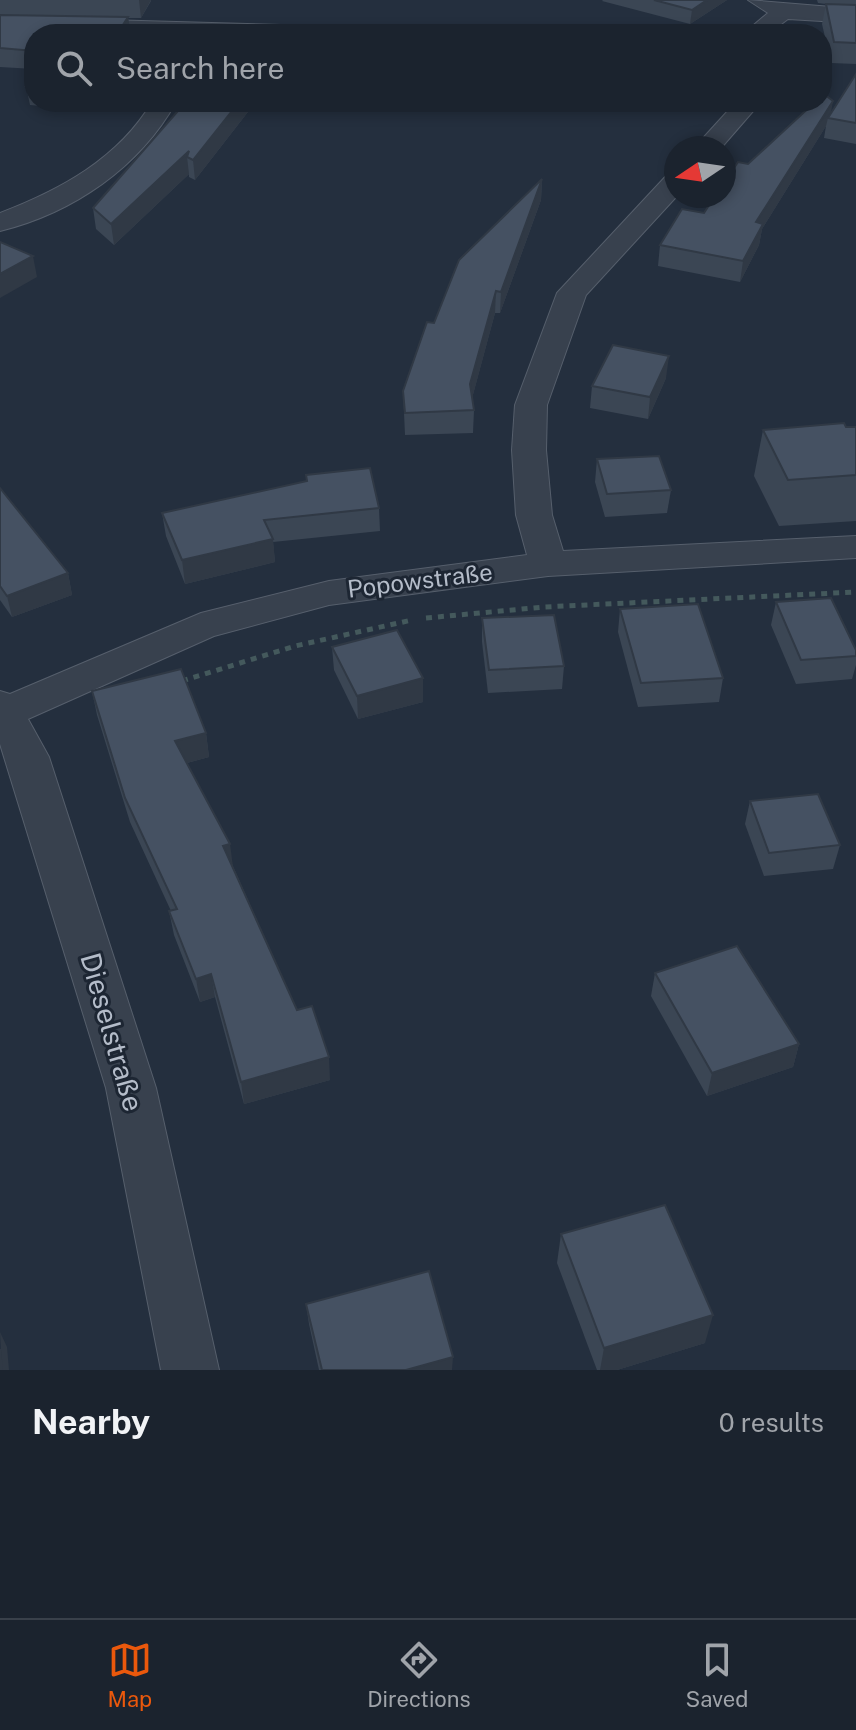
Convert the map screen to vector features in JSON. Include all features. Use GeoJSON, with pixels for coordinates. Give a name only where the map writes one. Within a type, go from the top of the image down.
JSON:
{"type":"FeatureCollection","features":[{"type":"Feature","properties":{"kind":"street"},"geometry":{"type":"LineString","coordinates":[[759,0],[783,12],[856,16]]}},
{"type":"Feature","properties":{"kind":"street"},"geometry":{"type":"LineString","coordinates":[[767,24],[783,12]]}},
{"type":"Feature","properties":{"kind":"street"},"geometry":{"type":"LineString","coordinates":[[0,24],[24,24]]}},
{"type":"Feature","properties":{"kind":"street"},"geometry":{"type":"LineString","coordinates":[[0,223],[86,183],[132,147],[157,112]]}},
{"type":"Feature","properties":{"kind":"street"},"geometry":{"type":"LineString","coordinates":[[718,136],[740,112]]}},
{"type":"Feature","properties":{"kind":"street"},"geometry":{"type":"LineString","coordinates":[[548,564],[534,515],[529,450],[531,405],[549,364],[572,293],[664,194]]}},
{"type":"Feature","properties":{"kind":"street","name":"Popowstraße"},"geometry":{"type":"LineString","coordinates":[[3,708],[201,626],[329,593],[548,564],[856,547]]}},
{"type":"Feature","properties":{"kind":"street","name":"Dieselstraße"},"geometry":{"type":"LineString","coordinates":[[3,708],[28,757],[131,1088],[190,1370]]}},
{"type":"Feature","properties":{"kind":"path"},"geometry":{"type":"LineString","coordinates":[[178,683],[295,646],[416,619],[544,607],[856,592]]}},
{"type":"Feature","properties":{"kind":"building"},"geometry":{"type":"Polygon","coordinates":[[[654,0],[707,0],[692,10],[654,0]]]}},
{"type":"Feature","properties":{"kind":"building"},"geometry":{"type":"Polygon","coordinates":[[[826,4],[856,5],[856,43],[834,42],[826,4]]]}},
{"type":"Feature","properties":{"kind":"building"},"geometry":{"type":"Polygon","coordinates":[[[0,15],[128,17],[123,24],[24,24],[24,50],[0,48],[0,15]]]}},
{"type":"Feature","properties":{"kind":"building"},"geometry":{"type":"Polygon","coordinates":[[[856,74],[856,123],[828,118],[856,74]]]}},
{"type":"Feature","properties":{"kind":"building"},"geometry":{"type":"Polygon","coordinates":[[[177,112],[231,112],[193,160],[187,157],[189,151],[111,224],[93,208],[177,112]]]}},
{"type":"Feature","properties":{"kind":"building"},"geometry":{"type":"Polygon","coordinates":[[[804,112],[826,112],[756,222],[763,224],[743,261],[660,245],[682,209],[704,213],[707,208],[736,208],[738,162],[748,164],[804,112]]]}},
{"type":"Feature","properties":{"kind":"building"},"geometry":{"type":"Polygon","coordinates":[[[542,179],[501,292],[496,291],[470,384],[474,410],[405,413],[403,391],[427,322],[434,323],[459,260],[542,179]]]}},
{"type":"Feature","properties":{"kind":"building"},"geometry":{"type":"Polygon","coordinates":[[[0,242],[33,256],[0,274],[0,242]]]}},
{"type":"Feature","properties":{"kind":"building"},"geometry":{"type":"Polygon","coordinates":[[[613,345],[669,356],[650,397],[592,386],[613,345]]]}},
{"type":"Feature","properties":{"kind":"building"},"geometry":{"type":"Polygon","coordinates":[[[844,423],[846,427],[856,427],[856,475],[788,480],[763,430],[844,423]]]}},
{"type":"Feature","properties":{"kind":"building"},"geometry":{"type":"Polygon","coordinates":[[[659,456],[671,490],[607,494],[597,459],[659,456]]]}},
{"type":"Feature","properties":{"kind":"building"},"geometry":{"type":"Polygon","coordinates":[[[370,468],[379,508],[264,520],[273,539],[182,560],[162,513],[307,481],[306,475],[370,468]]]}},
{"type":"Feature","properties":{"kind":"building"},"geometry":{"type":"Polygon","coordinates":[[[0,488],[68,573],[7,596],[0,586],[0,488]]]}},
{"type":"Feature","properties":{"kind":"building"},"geometry":{"type":"Polygon","coordinates":[[[831,598],[856,656],[801,660],[776,602],[831,598]]]}},
{"type":"Feature","properties":{"kind":"building"},"geometry":{"type":"Polygon","coordinates":[[[698,604],[723,678],[641,683],[620,609],[698,604]]]}},
{"type":"Feature","properties":{"kind":"building"},"geometry":{"type":"Polygon","coordinates":[[[554,615],[564,666],[489,670],[482,618],[554,615]]]}},
{"type":"Feature","properties":{"kind":"building"},"geometry":{"type":"Polygon","coordinates":[[[397,630],[423,678],[357,696],[332,647],[397,630]]]}},
{"type":"Feature","properties":{"kind":"building"},"geometry":{"type":"Polygon","coordinates":[[[181,669],[206,733],[175,741],[230,844],[223,846],[297,1010],[312,1006],[329,1057],[241,1082],[211,974],[196,979],[169,911],[177,909],[125,798],[92,691],[181,669]]]}},
{"type":"Feature","properties":{"kind":"building"},"geometry":{"type":"Polygon","coordinates":[[[818,794],[840,845],[769,853],[750,801],[818,794]]]}},
{"type":"Feature","properties":{"kind":"building"},"geometry":{"type":"Polygon","coordinates":[[[737,946],[799,1044],[712,1073],[655,973],[737,946]]]}},
{"type":"Feature","properties":{"kind":"building"},"geometry":{"type":"Polygon","coordinates":[[[665,1205],[713,1315],[604,1348],[561,1234],[665,1205]]]}},
{"type":"Feature","properties":{"kind":"building"},"geometry":{"type":"Polygon","coordinates":[[[429,1271],[453,1357],[406,1370],[322,1370],[306,1304],[429,1271]]]}}]}
